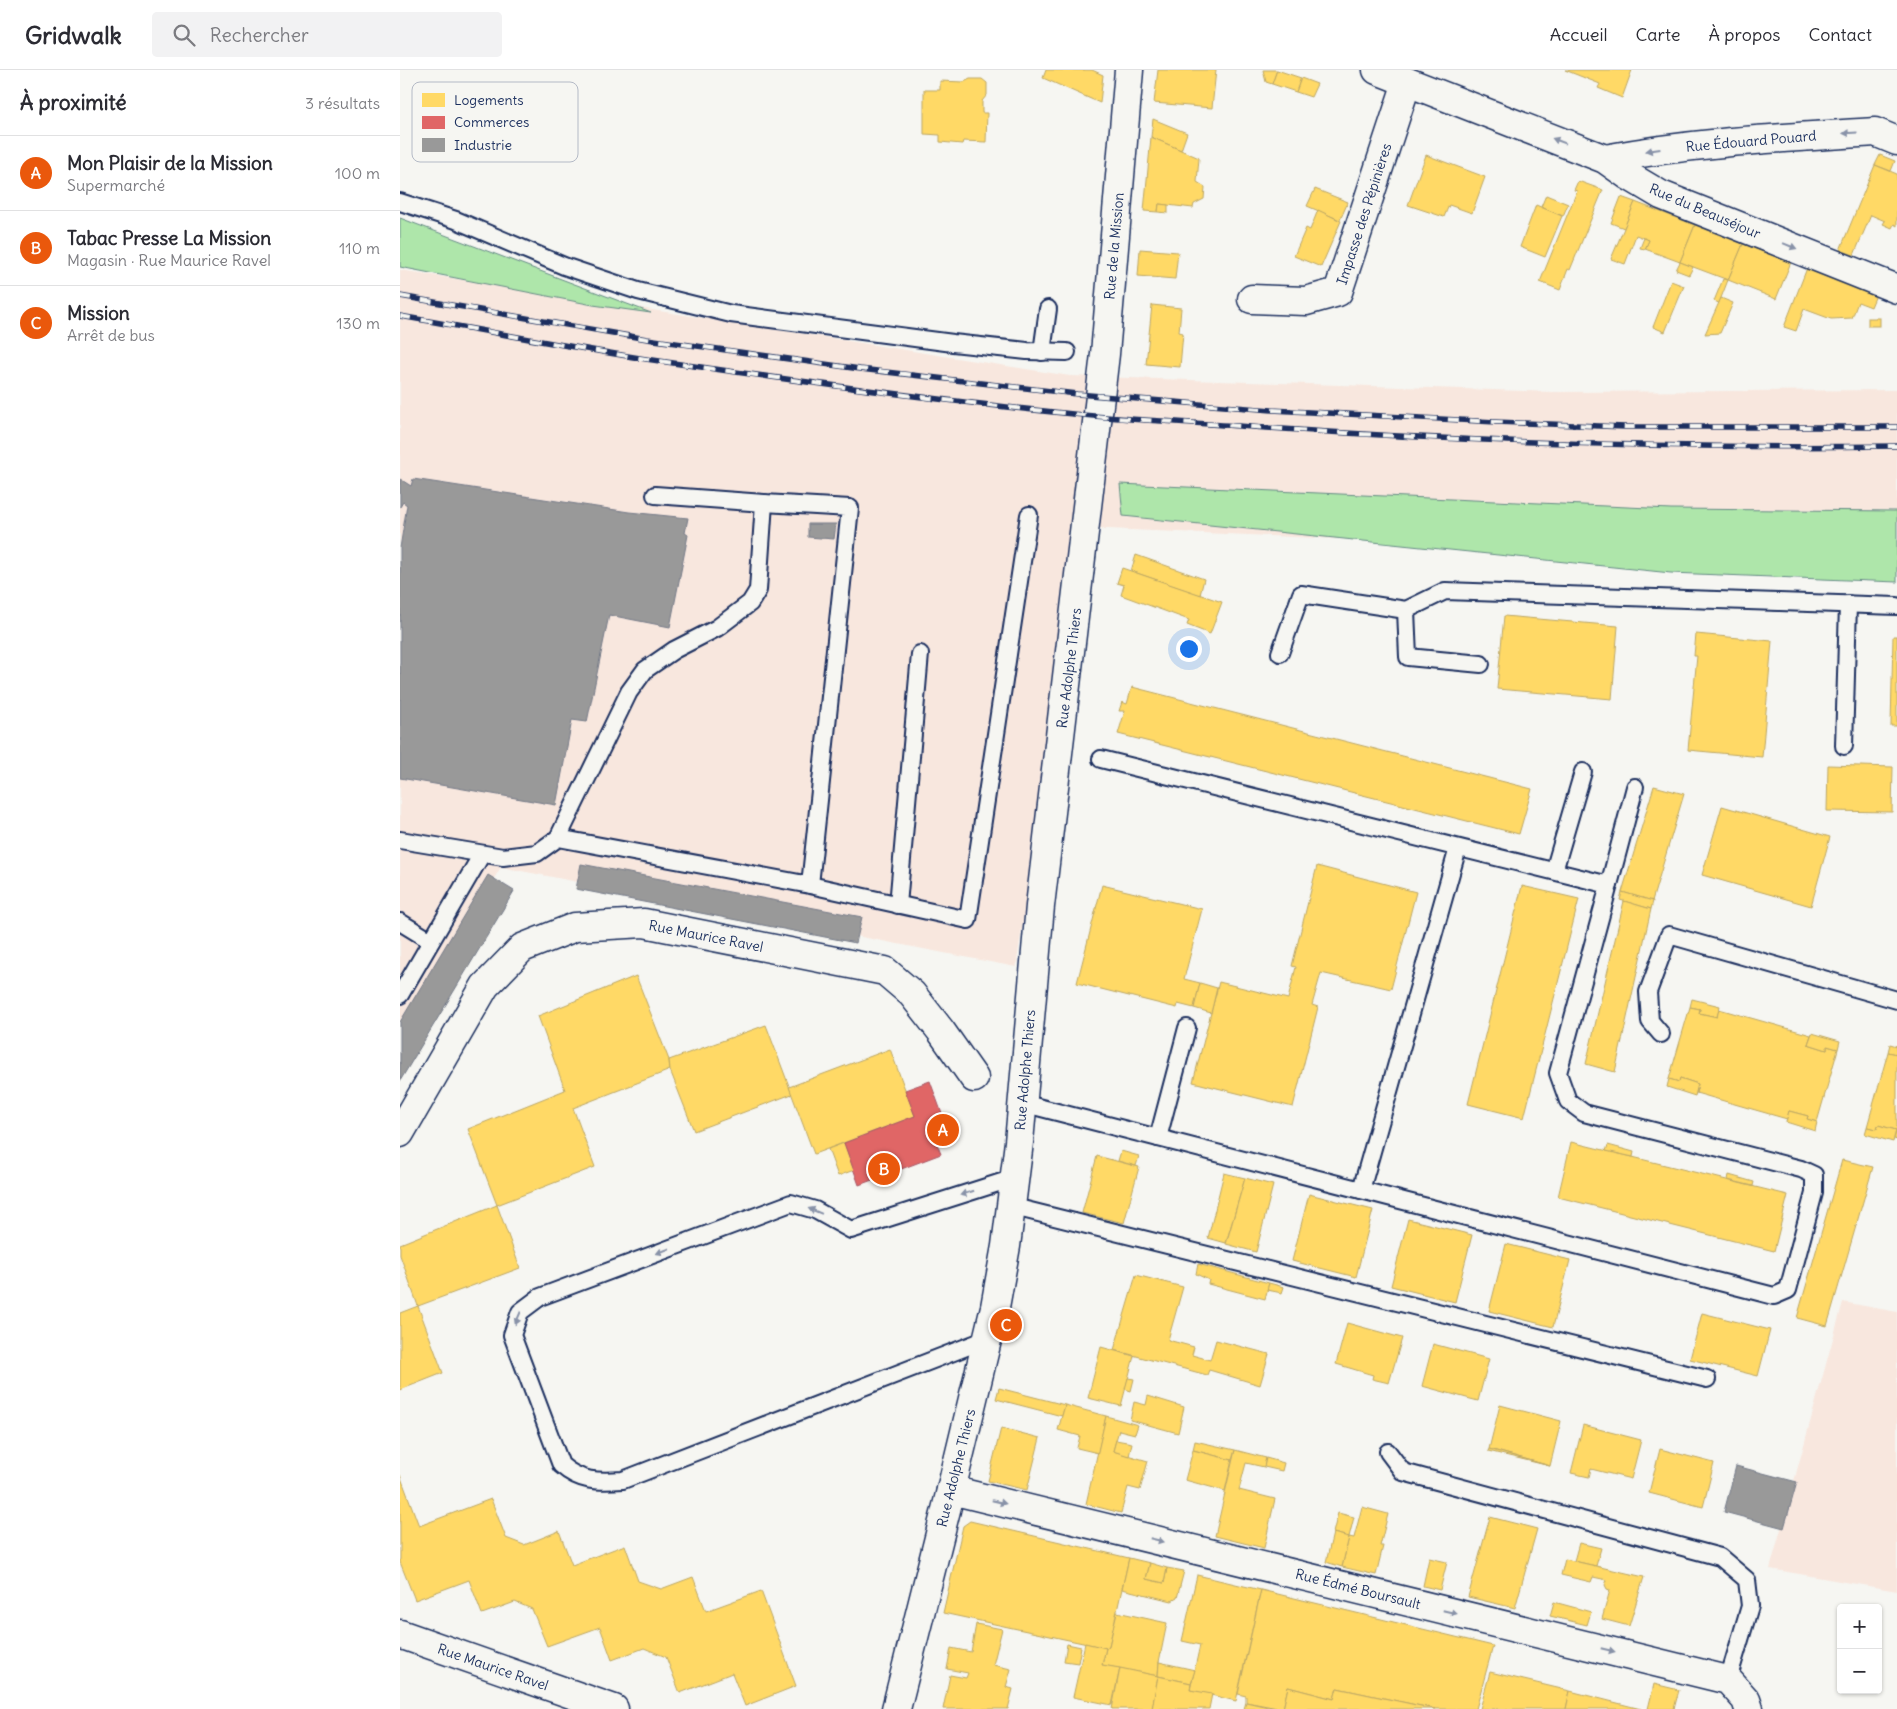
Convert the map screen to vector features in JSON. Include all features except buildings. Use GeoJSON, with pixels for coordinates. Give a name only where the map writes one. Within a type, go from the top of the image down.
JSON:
{"type":"FeatureCollection","features":[{"type":"Feature","properties":{"kind":"street","name":"Rue de la Mission"},"geometry":{"type":"LineString","coordinates":[[1098,421],[1129,70]]}},
{"type":"Feature","properties":{"kind":"street","name":"Rue du Beauséjour"},"geometry":{"type":"LineString","coordinates":[[1377,70],[1605,158],[1629,176],[1660,195],[1897,289]]}},
{"type":"Feature","properties":{"kind":"street","name":"Impasse des Pépinières"},"geometry":{"type":"LineString","coordinates":[[1252,299],[1306,301],[1338,292],[1408,82]]}},
{"type":"Feature","properties":{"kind":"street","name":"Rue Édouard Pouard"},"geometry":{"type":"LineString","coordinates":[[1605,158],[1709,142],[1875,132],[1897,141]]}},
{"type":"Feature","properties":{"kind":"street","name":"Rue Adolphe Thiers"},"geometry":{"type":"LineString","coordinates":[[896,1709],[987,1339],[1006,1246],[1022,1103],[1040,906],[1098,421]]}},
{"type":"Feature","properties":{"kind":"street","name":"Rue Maurice Ravel"},"geometry":{"type":"LineString","coordinates":[[400,1133],[485,986],[522,948],[574,927],[644,923],[885,971],[912,994],[974,1078]]}},
{"type":"Feature","properties":{"kind":"street","name":"Rue Édmé Boursault"},"geometry":{"type":"LineString","coordinates":[[951,1490],[1728,1680]]}},
{"type":"Feature","properties":{"kind":"street","name":"Rue Maurice Ravel"},"geometry":{"type":"LineString","coordinates":[[400,1634],[614,1709]]}},
{"type":"Feature","properties":{"kind":"street"},"geometry":{"type":"LineString","coordinates":[[1728,1680],[1746,1700],[1749,1709]]}},
{"type":"Feature","properties":{"kind":"lane"},"geometry":{"type":"LineString","coordinates":[[400,202],[456,220],[564,266],[638,291],[732,314],[962,344],[1042,352],[1067,352]]}},
{"type":"Feature","properties":{"kind":"lane"},"geometry":{"type":"LineString","coordinates":[[1042,352],[1048,309]]}},
{"type":"Feature","properties":{"kind":"lane"},"geometry":{"type":"LineString","coordinates":[[655,495],[850,508],[810,885]]}},
{"type":"Feature","properties":{"kind":"lane"},"geometry":{"type":"LineString","coordinates":[[400,840],[503,857],[537,853],[558,838],[629,692],[645,670],[674,650],[717,628],[750,603],[758,590],[764,502]]}},
{"type":"Feature","properties":{"kind":"lane"},"geometry":{"type":"LineString","coordinates":[[558,838],[810,885],[968,920],[1029,515]]}},
{"type":"Feature","properties":{"kind":"lane"},"geometry":{"type":"LineString","coordinates":[[1280,653],[1301,594],[1406,610],[1445,591],[1897,606]]}},
{"type":"Feature","properties":{"kind":"lane"},"geometry":{"type":"LineString","coordinates":[[1844,746],[1848,604]]}},
{"type":"Feature","properties":{"kind":"lane"},"geometry":{"type":"LineString","coordinates":[[1406,610],[1408,657],[1481,664]]}},
{"type":"Feature","properties":{"kind":"lane"},"geometry":{"type":"LineString","coordinates":[[898,904],[920,654]]}},
{"type":"Feature","properties":{"kind":"lane"},"geometry":{"type":"LineString","coordinates":[[1101,759],[1609,885]]}},
{"type":"Feature","properties":{"kind":"lane"},"geometry":{"type":"LineString","coordinates":[[1554,871],[1583,772]]}},
{"type":"Feature","properties":{"kind":"lane"},"geometry":{"type":"LineString","coordinates":[[1022,1103],[1774,1296],[1788,1290],[1814,1193],[1814,1176],[1801,1169],[1584,1114],[1568,1101],[1558,1073],[1635,787]]}},
{"type":"Feature","properties":{"kind":"lane"},"geometry":{"type":"LineString","coordinates":[[1361,1190],[1458,848]]}},
{"type":"Feature","properties":{"kind":"lane"},"geometry":{"type":"LineString","coordinates":[[400,995],[482,854]]}},
{"type":"Feature","properties":{"kind":"lane"},"geometry":{"type":"LineString","coordinates":[[400,922],[431,941]]}},
{"type":"Feature","properties":{"kind":"lane"},"geometry":{"type":"LineString","coordinates":[[1661,1034],[1650,1021],[1648,992],[1669,936],[1897,1000]]}},
{"type":"Feature","properties":{"kind":"lane"},"geometry":{"type":"LineString","coordinates":[[1158,1138],[1187,1028]]}},
{"type":"Feature","properties":{"kind":"lane"},"geometry":{"type":"LineString","coordinates":[[987,1339],[623,1480],[600,1482],[572,1474],[561,1465],[512,1335],[520,1312],[540,1297],[792,1203],[815,1210],[851,1230],[1014,1178]]}},
{"type":"Feature","properties":{"kind":"lane"},"geometry":{"type":"LineString","coordinates":[[1010,1206],[1707,1379]]}},
{"type":"Feature","properties":{"kind":"lane"},"geometry":{"type":"LineString","coordinates":[[1388,1452],[1403,1472],[1720,1556],[1746,1580],[1750,1606],[1728,1680]]}},
{"type":"Feature","properties":{"kind":"shaded area"},"geometry":{"type":"Polygon","coordinates":[[[400,270],[1070,376],[1553,392],[1897,390],[1897,563],[1084,528],[1016,967],[501,867],[400,1033],[400,270]]]}},
{"type":"Feature","properties":{"kind":"shaded area"},"geometry":{"type":"Polygon","coordinates":[[[1843,1302],[1897,1312],[1897,1591],[1770,1569],[1843,1302]]]}},
{"type":"Feature","properties":{"kind":"green space"},"geometry":{"type":"Polygon","coordinates":[[[400,218],[651,313],[593,305],[400,267],[400,218]]]}},
{"type":"Feature","properties":{"kind":"green space"},"geometry":{"type":"Polygon","coordinates":[[[1120,484],[1671,509],[1897,511],[1897,582],[1671,573],[1123,516],[1120,484]]]}},
{"type":"Feature","properties":{"kind":"railway"},"geometry":{"type":"LineString","coordinates":[[400,296],[647,339],[860,369],[1077,394],[1272,410],[1496,422],[1625,427],[1897,427]]}},
{"type":"Feature","properties":{"kind":"railway"},"geometry":{"type":"LineString","coordinates":[[400,316],[699,367],[913,396],[1094,416],[1321,432],[1486,440],[1650,445],[1897,446]]}},
{"type":"Feature","properties":{"kind":"place","name":"Mon Plaisir de la Mission"},"geometry":{"type":"Point","coordinates":[943,1130]}},
{"type":"Feature","properties":{"kind":"place","name":"Tabac Presse La Mission"},"geometry":{"type":"Point","coordinates":[884,1169]}},
{"type":"Feature","properties":{"kind":"place","name":"Mission"},"geometry":{"type":"Point","coordinates":[1006,1325]}}]}
